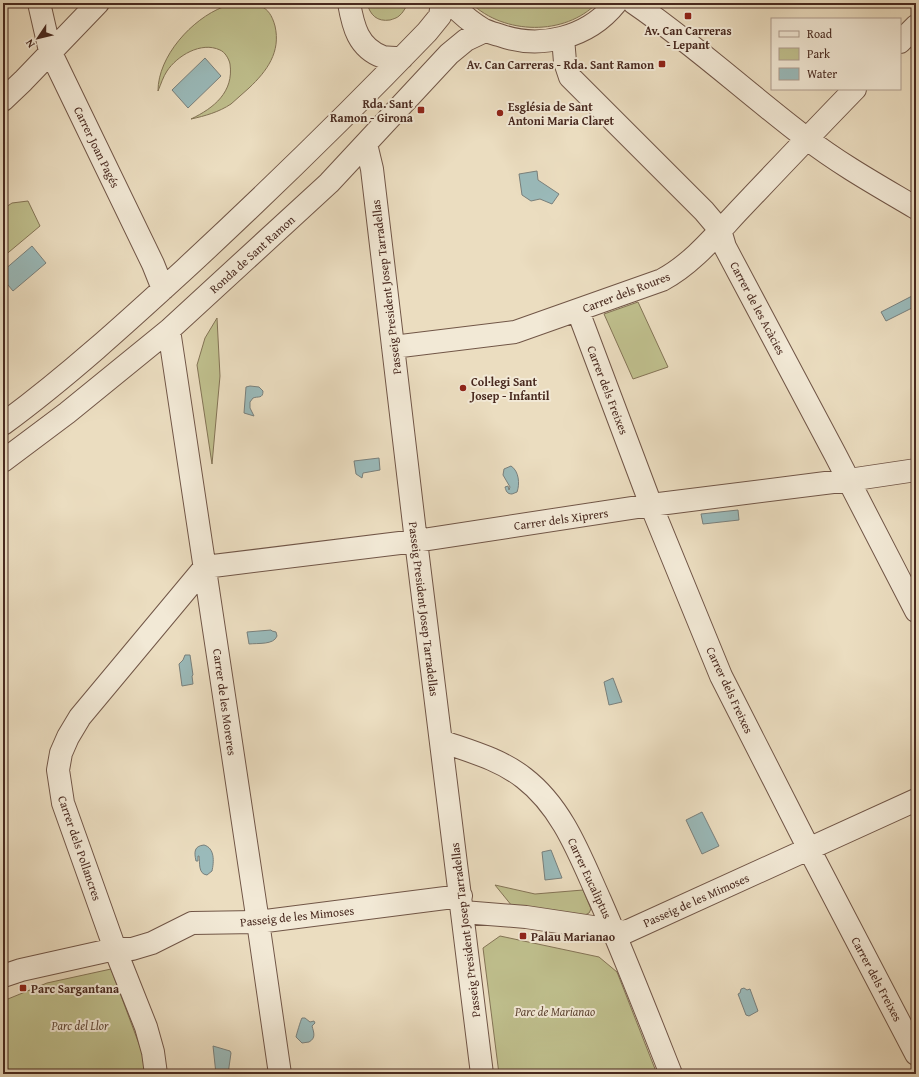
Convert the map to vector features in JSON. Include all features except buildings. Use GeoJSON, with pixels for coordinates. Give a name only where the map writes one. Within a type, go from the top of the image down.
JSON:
{"type":"FeatureCollection","features":[{"type":"Feature","properties":{"kind":"street","name":"Carrer Joan Pagés"},"geometry":{"type":"LineString","coordinates":[[39,3],[50,51],[150,257],[163,289]]}},
{"type":"Feature","properties":{"kind":"street"},"geometry":{"type":"LineString","coordinates":[[3,100],[98,3]]}},
{"type":"Feature","properties":{"kind":"street"},"geometry":{"type":"LineString","coordinates":[[349,3],[352,22],[362,44],[384,57],[402,58]]}},
{"type":"Feature","properties":{"kind":"street"},"geometry":{"type":"LineString","coordinates":[[3,424],[33,402],[75,367],[163,289],[304,157],[427,32],[440,16],[442,3]]}},
{"type":"Feature","properties":{"kind":"street"},"geometry":{"type":"LineString","coordinates":[[451,3],[463,15],[485,31],[511,40],[529,42],[548,41],[563,38],[592,25],[616,3]]}},
{"type":"Feature","properties":{"kind":"street"},"geometry":{"type":"LineString","coordinates":[[634,3],[671,30],[806,139],[842,164],[916,208]]}},
{"type":"Feature","properties":{"kind":"street"},"geometry":{"type":"LineString","coordinates":[[901,41],[916,26]]}},
{"type":"Feature","properties":{"kind":"street","name":"Ronda de Sant Ramon"},"geometry":{"type":"LineString","coordinates":[[3,461],[67,413],[169,330],[329,183],[449,54],[466,40],[485,31]]}},
{"type":"Feature","properties":{"kind":"street","name":"Carrer de les Acàcies"},"geometry":{"type":"LineString","coordinates":[[563,38],[565,62],[570,77],[704,211],[720,230],[725,247],[849,480],[916,611]]}},
{"type":"Feature","properties":{"kind":"street","name":"Carrer dels Roures"},"geometry":{"type":"LineString","coordinates":[[393,347],[515,332],[662,280],[679,271],[854,90]]}},
{"type":"Feature","properties":{"kind":"street","name":"Passeig President Josep Tarradellas"},"geometry":{"type":"LineString","coordinates":[[366,144],[372,169],[416,541],[482,1074]]}},
{"type":"Feature","properties":{"kind":"street","name":"Carrer dels Freixes"},"geometry":{"type":"LineString","coordinates":[[578,310],[651,505],[721,676],[916,1054]]}},
{"type":"Feature","properties":{"kind":"street","name":"Carrer de les Moreres"},"geometry":{"type":"LineString","coordinates":[[169,330],[280,1074]]}},
{"type":"Feature","properties":{"kind":"street","name":"Carrer dels Xiprers"},"geometry":{"type":"LineString","coordinates":[[205,567],[416,541],[651,505],[916,470]]}},
{"type":"Feature","properties":{"kind":"street","name":"Carrer dels Pollancres"},"geometry":{"type":"LineString","coordinates":[[156,1074],[153,1052],[146,1028],[115,949],[63,803],[58,770],[61,753],[68,737],[80,717],[205,567]]}},
{"type":"Feature","properties":{"kind":"street","name":"Carrer Eucaliptus"},"geometry":{"type":"LineString","coordinates":[[441,741],[490,759],[524,777],[543,794],[559,816],[574,842],[613,930],[671,1074]]}},
{"type":"Feature","properties":{"kind":"street","name":"Passeig de les Mimoses"},"geometry":{"type":"LineString","coordinates":[[3,976],[21,970],[115,949],[132,949],[152,943],[192,923],[258,922],[462,904],[526,917],[626,932],[916,800]]}},
{"type":"Feature","properties":{"kind":"green space"},"geometry":{"type":"Polygon","coordinates":[[[367,3],[408,3],[398,17],[390,20],[381,20],[372,14],[367,3]]]}},
{"type":"Feature","properties":{"kind":"green space"},"geometry":{"type":"Polygon","coordinates":[[[471,3],[597,3],[584,14],[568,21],[552,26],[534,27],[517,26],[500,21],[485,14],[471,3]]]}},
{"type":"Feature","properties":{"kind":"green space"},"geometry":{"type":"Polygon","coordinates":[[[238,4],[257,5],[266,9],[270,13],[275,26],[276,35],[274,53],[262,75],[231,104],[212,113],[191,119],[207,110],[221,98],[229,83],[230,64],[228,58],[220,50],[205,47],[183,55],[171,65],[164,76],[158,91],[164,65],[170,52],[179,40],[200,20],[223,7],[238,4]]]}},
{"type":"Feature","properties":{"kind":"green space"},"geometry":{"type":"Polygon","coordinates":[[[28,201],[40,226],[3,257],[3,209],[12,203],[28,201]]]}},
{"type":"Feature","properties":{"kind":"green space"},"geometry":{"type":"Polygon","coordinates":[[[638,302],[668,367],[633,379],[604,314],[638,302]]]}},
{"type":"Feature","properties":{"kind":"green space"},"geometry":{"type":"Polygon","coordinates":[[[217,318],[220,376],[212,464],[197,365],[205,338],[217,318]]]}},
{"type":"Feature","properties":{"kind":"green space"},"geometry":{"type":"Polygon","coordinates":[[[495,885],[535,894],[583,890],[591,909],[589,913],[585,915],[512,906],[495,885]]]}},
{"type":"Feature","properties":{"kind":"green space","name":"Parc de Marianao"},"geometry":{"type":"Polygon","coordinates":[[[500,936],[599,957],[617,972],[657,1074],[499,1074],[483,948],[500,936]]]}},
{"type":"Feature","properties":{"kind":"green space","name":"Parc del Llor"},"geometry":{"type":"Polygon","coordinates":[[[111,969],[142,1052],[145,1074],[3,1074],[3,1034],[7,1024],[3,1001],[47,983],[111,969]]]}},
{"type":"Feature","properties":{"kind":"water"},"geometry":{"type":"Polygon","coordinates":[[[205,58],[221,76],[188,108],[172,90],[205,58]]]}},
{"type":"Feature","properties":{"kind":"water"},"geometry":{"type":"Polygon","coordinates":[[[537,171],[538,180],[559,194],[552,204],[540,199],[531,201],[522,195],[519,174],[537,171]]]}},
{"type":"Feature","properties":{"kind":"water"},"geometry":{"type":"Polygon","coordinates":[[[32,246],[46,263],[13,291],[3,279],[3,271],[32,246]]]}},
{"type":"Feature","properties":{"kind":"water"},"geometry":{"type":"Polygon","coordinates":[[[912,296],[916,306],[886,321],[881,312],[912,296]]]}},
{"type":"Feature","properties":{"kind":"water"},"geometry":{"type":"Polygon","coordinates":[[[246,387],[259,387],[263,391],[261,396],[253,398],[250,402],[250,408],[254,416],[244,413],[246,387]]]}},
{"type":"Feature","properties":{"kind":"water"},"geometry":{"type":"Polygon","coordinates":[[[379,458],[380,470],[363,473],[362,478],[356,474],[354,461],[379,458]]]}},
{"type":"Feature","properties":{"kind":"water"},"geometry":{"type":"Polygon","coordinates":[[[511,466],[516,471],[519,482],[517,492],[512,494],[506,491],[505,487],[508,486],[509,490],[510,487],[503,475],[504,469],[511,466]]]}},
{"type":"Feature","properties":{"kind":"water"},"geometry":{"type":"Polygon","coordinates":[[[738,510],[739,520],[703,524],[701,514],[738,510]]]}},
{"type":"Feature","properties":{"kind":"water"},"geometry":{"type":"Polygon","coordinates":[[[271,630],[276,632],[277,636],[273,641],[249,644],[247,632],[271,630]]]}},
{"type":"Feature","properties":{"kind":"water"},"geometry":{"type":"Polygon","coordinates":[[[185,655],[190,655],[193,684],[182,686],[179,664],[185,655]]]}},
{"type":"Feature","properties":{"kind":"water"},"geometry":{"type":"Polygon","coordinates":[[[613,678],[622,702],[609,705],[604,682],[613,678]]]}},
{"type":"Feature","properties":{"kind":"water"},"geometry":{"type":"Polygon","coordinates":[[[702,812],[719,846],[702,854],[686,820],[702,812]]]}},
{"type":"Feature","properties":{"kind":"water"},"geometry":{"type":"Polygon","coordinates":[[[204,845],[210,849],[213,856],[212,871],[207,875],[202,873],[199,856],[198,861],[196,861],[195,855],[197,848],[204,845]]]}},
{"type":"Feature","properties":{"kind":"water"},"geometry":{"type":"Polygon","coordinates":[[[551,850],[562,878],[545,880],[542,852],[551,850]]]}},
{"type":"Feature","properties":{"kind":"water"},"geometry":{"type":"Polygon","coordinates":[[[744,988],[747,990],[750,989],[758,1011],[749,1016],[746,1015],[738,994],[740,993],[741,989],[744,988]]]}},
{"type":"Feature","properties":{"kind":"water"},"geometry":{"type":"Polygon","coordinates":[[[302,1018],[305,1018],[310,1022],[314,1021],[315,1023],[312,1026],[314,1033],[313,1039],[309,1042],[302,1043],[296,1037],[302,1018]]]}},
{"type":"Feature","properties":{"kind":"water"},"geometry":{"type":"Polygon","coordinates":[[[213,1046],[230,1051],[228,1074],[216,1074],[213,1046]]]}},
{"type":"Feature","properties":{"kind":"place","name":"Av. Can Carreras - Lepant"},"geometry":{"type":"Point","coordinates":[688,16]}},
{"type":"Feature","properties":{"kind":"place","name":"Av. Can Carreras - Rda. Sant Ramon"},"geometry":{"type":"Point","coordinates":[662,64]}},
{"type":"Feature","properties":{"kind":"place","name":"Rda. Sant Ramon - Girona"},"geometry":{"type":"Point","coordinates":[421,110]}},
{"type":"Feature","properties":{"kind":"place","name":"Església de Sant Antoni Maria Claret"},"geometry":{"type":"Point","coordinates":[500,113]}},
{"type":"Feature","properties":{"kind":"place","name":"Col·legi Sant Josep - Infantil"},"geometry":{"type":"Point","coordinates":[463,388]}},
{"type":"Feature","properties":{"kind":"place","name":"Palau Marianao"},"geometry":{"type":"Point","coordinates":[523,936]}},
{"type":"Feature","properties":{"kind":"place","name":"Parc Sargantana"},"geometry":{"type":"Point","coordinates":[23,988]}}]}
